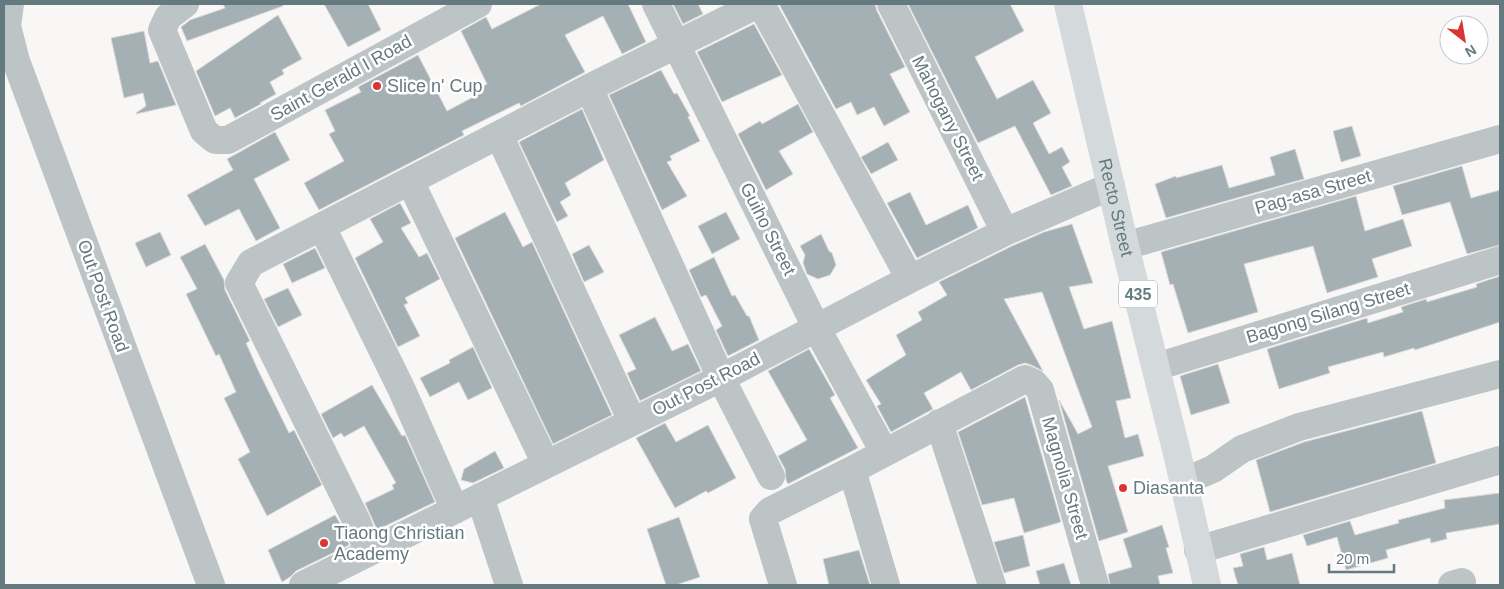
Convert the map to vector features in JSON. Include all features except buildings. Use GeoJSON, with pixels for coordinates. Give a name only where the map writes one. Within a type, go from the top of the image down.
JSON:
{"type":"FeatureCollection","features":[{"type":"Feature","properties":{"kind":"main road","name":"Recto Street"},"geometry":{"type":"LineString","coordinates":[[1068,4],[1207,585]]}},
{"type":"Feature","properties":{"kind":"street","name":"Out Post Road"},"geometry":{"type":"LineString","coordinates":[[10,4],[7,26],[16,61],[210,585]]}},
{"type":"Feature","properties":{"kind":"street","name":"Saint Gerald I Road"},"geometry":{"type":"LineString","coordinates":[[185,4],[168,18],[162,30],[204,131],[215,140],[228,140],[478,4]]}},
{"type":"Feature","properties":{"kind":"street","name":"Guiho Street"},"geometry":{"type":"LineString","coordinates":[[656,4],[816,327],[884,452]]}},
{"type":"Feature","properties":{"kind":"street"},"geometry":{"type":"LineString","coordinates":[[368,552],[357,522],[239,283],[251,263],[589,88],[759,4],[910,279]]}},
{"type":"Feature","properties":{"kind":"street","name":"Mahogany Street"},"geometry":{"type":"LineString","coordinates":[[891,4],[1005,232]]}},
{"type":"Feature","properties":{"kind":"street"},"geometry":{"type":"LineString","coordinates":[[589,88],[720,378],[771,476]]}},
{"type":"Feature","properties":{"kind":"street"},"geometry":{"type":"LineString","coordinates":[[499,135],[632,421]]}},
{"type":"Feature","properties":{"kind":"street","name":"Pag-asa Street"},"geometry":{"type":"LineString","coordinates":[[1125,246],[1500,139]]}},
{"type":"Feature","properties":{"kind":"street"},"geometry":{"type":"LineString","coordinates":[[410,181],[546,464]]}},
{"type":"Feature","properties":{"kind":"street","name":"Out Post Road"},"geometry":{"type":"LineString","coordinates":[[303,585],[720,378],[816,327],[1005,232],[1112,186]]}},
{"type":"Feature","properties":{"kind":"street"},"geometry":{"type":"LineString","coordinates":[[322,227],[401,388],[455,510]]}},
{"type":"Feature","properties":{"kind":"street","name":"Bagong Silang Street"},"geometry":{"type":"LineString","coordinates":[[1156,367],[1500,260]]}},
{"type":"Feature","properties":{"kind":"street"},"geometry":{"type":"LineString","coordinates":[[1183,482],[1213,469],[1242,449],[1299,427],[1500,374]]}},
{"type":"Feature","properties":{"kind":"street","name":"Magnolia Street"},"geometry":{"type":"LineString","coordinates":[[939,423],[1025,378],[1034,383],[1040,390],[1095,585]]}},
{"type":"Feature","properties":{"kind":"street"},"geometry":{"type":"LineString","coordinates":[[783,585],[763,519],[770,511],[852,470],[939,423],[992,585]]}},
{"type":"Feature","properties":{"kind":"street"},"geometry":{"type":"LineString","coordinates":[[1198,550],[1500,460]]}},
{"type":"Feature","properties":{"kind":"street"},"geometry":{"type":"LineString","coordinates":[[852,470],[886,585]]}},
{"type":"Feature","properties":{"kind":"street"},"geometry":{"type":"LineString","coordinates":[[480,497],[509,585]]}},
{"type":"Feature","properties":{"kind":"place","name":"Slice n' Cup"},"geometry":{"type":"Point","coordinates":[377,86]}},
{"type":"Feature","properties":{"kind":"place","name":"Diasanta"},"geometry":{"type":"Point","coordinates":[1123,488]}},
{"type":"Feature","properties":{"kind":"place","name":"Tiaong Christian Academy"},"geometry":{"type":"Point","coordinates":[324,543]}}]}
